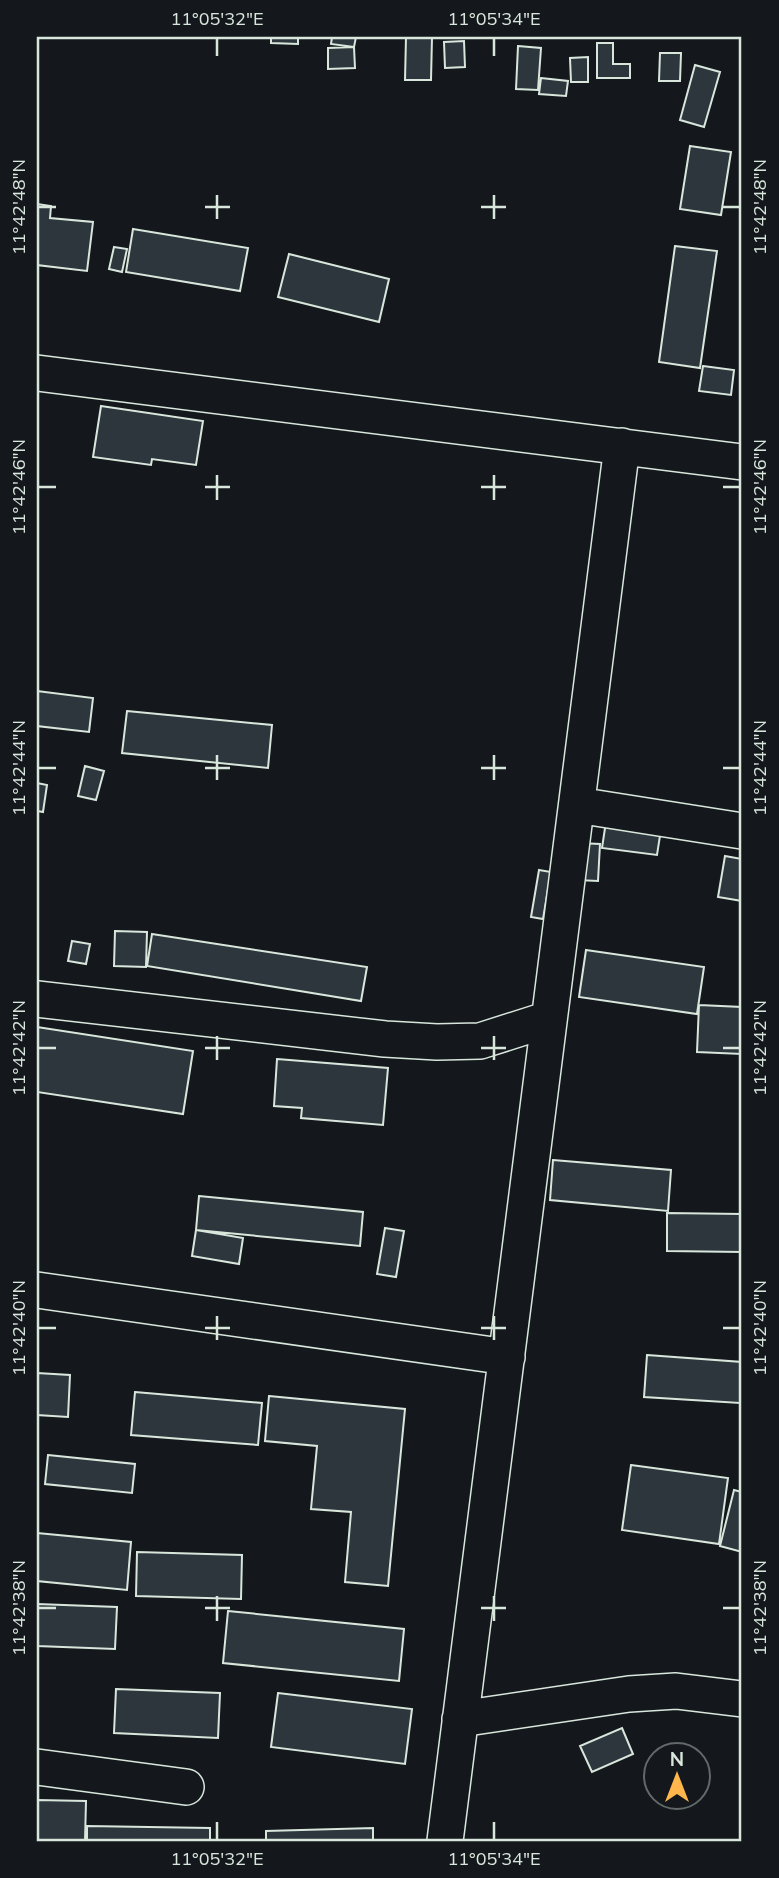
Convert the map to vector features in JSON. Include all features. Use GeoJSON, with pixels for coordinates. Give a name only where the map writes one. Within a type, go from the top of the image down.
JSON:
{"type":"FeatureCollection","features":[{"type":"Feature","properties":{"kind":"street"},"geometry":{"type":"LineString","coordinates":[[37,373],[742,462]]}},
{"type":"Feature","properties":{"kind":"street"},"geometry":{"type":"LineString","coordinates":[[445,1841],[622,446]]}},
{"type":"Feature","properties":{"kind":"street"},"geometry":{"type":"LineString","coordinates":[[577,806],[742,831]]}},
{"type":"Feature","properties":{"kind":"street"},"geometry":{"type":"LineString","coordinates":[[37,999],[385,1039],[437,1042],[480,1041],[549,1019]]}},
{"type":"Feature","properties":{"kind":"street"},"geometry":{"type":"LineString","coordinates":[[37,1290],[507,1357]]}},
{"type":"Feature","properties":{"kind":"street"},"geometry":{"type":"LineString","coordinates":[[460,1719],[629,1694],[676,1691],[742,1699]]}},
{"type":"Feature","properties":{"kind":"street"},"geometry":{"type":"LineString","coordinates":[[37,1767],[186,1787]]}},
{"type":"Feature","properties":{"kind":"building"},"geometry":{"type":"Polygon","coordinates":[[[271,37],[298,37],[298,44],[271,43],[271,37]]]}},
{"type":"Feature","properties":{"kind":"building"},"geometry":{"type":"Polygon","coordinates":[[[332,37],[356,37],[354,47],[331,44],[332,37]]]}},
{"type":"Feature","properties":{"kind":"building"},"geometry":{"type":"Polygon","coordinates":[[[406,37],[432,37],[431,80],[405,80],[406,37]]]}},
{"type":"Feature","properties":{"kind":"building"},"geometry":{"type":"Polygon","coordinates":[[[464,41],[465,67],[445,68],[444,42],[464,41]]]}},
{"type":"Feature","properties":{"kind":"building"},"geometry":{"type":"Polygon","coordinates":[[[597,43],[613,43],[613,64],[630,64],[630,78],[597,78],[597,43]]]}},
{"type":"Feature","properties":{"kind":"building"},"geometry":{"type":"Polygon","coordinates":[[[518,46],[541,48],[538,90],[516,89],[518,46]]]}},
{"type":"Feature","properties":{"kind":"building"},"geometry":{"type":"Polygon","coordinates":[[[354,47],[355,68],[328,69],[328,48],[354,47]]]}},
{"type":"Feature","properties":{"kind":"building"},"geometry":{"type":"Polygon","coordinates":[[[660,53],[681,53],[680,81],[659,81],[660,53]]]}},
{"type":"Feature","properties":{"kind":"building"},"geometry":{"type":"Polygon","coordinates":[[[588,57],[588,82],[571,82],[570,58],[588,57]]]}},
{"type":"Feature","properties":{"kind":"building"},"geometry":{"type":"Polygon","coordinates":[[[695,65],[720,72],[704,127],[680,120],[695,65]]]}},
{"type":"Feature","properties":{"kind":"building"},"geometry":{"type":"Polygon","coordinates":[[[541,78],[568,81],[566,96],[539,94],[541,78]]]}},
{"type":"Feature","properties":{"kind":"building"},"geometry":{"type":"Polygon","coordinates":[[[690,146],[731,152],[721,215],[680,209],[690,146]]]}},
{"type":"Feature","properties":{"kind":"building"},"geometry":{"type":"Polygon","coordinates":[[[37,204],[51,206],[50,218],[93,222],[87,271],[37,265],[37,204]]]}},
{"type":"Feature","properties":{"kind":"building"},"geometry":{"type":"Polygon","coordinates":[[[133,229],[248,248],[240,291],[126,272],[133,229]]]}},
{"type":"Feature","properties":{"kind":"building"},"geometry":{"type":"Polygon","coordinates":[[[675,246],[717,251],[700,368],[659,362],[675,246]]]}},
{"type":"Feature","properties":{"kind":"building"},"geometry":{"type":"Polygon","coordinates":[[[114,247],[127,249],[122,272],[109,269],[114,247]]]}},
{"type":"Feature","properties":{"kind":"building"},"geometry":{"type":"Polygon","coordinates":[[[289,254],[389,279],[379,322],[278,297],[289,254]]]}},
{"type":"Feature","properties":{"kind":"building"},"geometry":{"type":"Polygon","coordinates":[[[703,366],[734,370],[731,395],[699,391],[703,366]]]}},
{"type":"Feature","properties":{"kind":"building"},"geometry":{"type":"Polygon","coordinates":[[[101,406],[203,421],[196,465],[152,459],[151,465],[93,457],[101,406]]]}},
{"type":"Feature","properties":{"kind":"building"},"geometry":{"type":"Polygon","coordinates":[[[37,691],[93,698],[89,732],[37,726],[37,691]]]}},
{"type":"Feature","properties":{"kind":"building"},"geometry":{"type":"Polygon","coordinates":[[[127,711],[272,725],[268,768],[122,753],[127,711]]]}},
{"type":"Feature","properties":{"kind":"building"},"geometry":{"type":"Polygon","coordinates":[[[85,766],[104,771],[96,800],[78,796],[85,766]]]}},
{"type":"Feature","properties":{"kind":"building"},"geometry":{"type":"Polygon","coordinates":[[[37,783],[47,785],[43,812],[37,811],[37,783]]]}},
{"type":"Feature","properties":{"kind":"building"},"geometry":{"type":"Polygon","coordinates":[[[607,815],[662,823],[657,855],[602,848],[607,815]]]}},
{"type":"Feature","properties":{"kind":"building"},"geometry":{"type":"Polygon","coordinates":[[[557,842],[600,844],[598,881],[555,879],[557,842]]]}},
{"type":"Feature","properties":{"kind":"building"},"geometry":{"type":"Polygon","coordinates":[[[725,856],[742,859],[742,901],[718,897],[725,856]]]}},
{"type":"Feature","properties":{"kind":"building"},"geometry":{"type":"Polygon","coordinates":[[[539,870],[551,872],[543,919],[531,917],[539,870]]]}},
{"type":"Feature","properties":{"kind":"building"},"geometry":{"type":"Polygon","coordinates":[[[115,931],[147,932],[146,967],[114,966],[115,931]]]}},
{"type":"Feature","properties":{"kind":"building"},"geometry":{"type":"Polygon","coordinates":[[[152,934],[367,967],[361,1001],[147,966],[152,934]]]}},
{"type":"Feature","properties":{"kind":"building"},"geometry":{"type":"Polygon","coordinates":[[[72,941],[90,944],[86,964],[68,961],[72,941]]]}},
{"type":"Feature","properties":{"kind":"building"},"geometry":{"type":"Polygon","coordinates":[[[586,950],[704,967],[697,1014],[579,997],[586,950]]]}},
{"type":"Feature","properties":{"kind":"building"},"geometry":{"type":"Polygon","coordinates":[[[699,1005],[742,1007],[742,1054],[697,1052],[699,1005]]]}},
{"type":"Feature","properties":{"kind":"building"},"geometry":{"type":"Polygon","coordinates":[[[37,1027],[193,1051],[183,1114],[37,1092],[37,1027]]]}},
{"type":"Feature","properties":{"kind":"building"},"geometry":{"type":"Polygon","coordinates":[[[277,1059],[388,1068],[383,1125],[301,1118],[302,1108],[274,1106],[277,1059]]]}},
{"type":"Feature","properties":{"kind":"building"},"geometry":{"type":"Polygon","coordinates":[[[553,1160],[671,1170],[668,1211],[550,1200],[553,1160]]]}},
{"type":"Feature","properties":{"kind":"building"},"geometry":{"type":"Polygon","coordinates":[[[199,1196],[363,1212],[360,1246],[196,1230],[199,1196]]]}},
{"type":"Feature","properties":{"kind":"building"},"geometry":{"type":"Polygon","coordinates":[[[667,1213],[742,1214],[742,1252],[667,1251],[667,1213]]]}},
{"type":"Feature","properties":{"kind":"building"},"geometry":{"type":"Polygon","coordinates":[[[385,1228],[404,1231],[396,1277],[377,1274],[385,1228]]]}},
{"type":"Feature","properties":{"kind":"building"},"geometry":{"type":"Polygon","coordinates":[[[196,1230],[243,1238],[239,1264],[192,1256],[196,1230]]]}},
{"type":"Feature","properties":{"kind":"building"},"geometry":{"type":"Polygon","coordinates":[[[647,1355],[742,1362],[740,1403],[644,1397],[647,1355]]]}},
{"type":"Feature","properties":{"kind":"building"},"geometry":{"type":"Polygon","coordinates":[[[37,1373],[70,1375],[68,1417],[37,1415],[37,1373]]]}},
{"type":"Feature","properties":{"kind":"building"},"geometry":{"type":"Polygon","coordinates":[[[135,1392],[262,1403],[258,1445],[131,1435],[135,1392]]]}},
{"type":"Feature","properties":{"kind":"building"},"geometry":{"type":"Polygon","coordinates":[[[269,1396],[405,1409],[388,1586],[345,1582],[351,1512],[311,1509],[317,1446],[265,1441],[269,1396]]]}},
{"type":"Feature","properties":{"kind":"building"},"geometry":{"type":"Polygon","coordinates":[[[48,1455],[135,1464],[132,1493],[45,1484],[48,1455]]]}},
{"type":"Feature","properties":{"kind":"building"},"geometry":{"type":"Polygon","coordinates":[[[631,1465],[728,1478],[719,1544],[622,1530],[631,1465]]]}},
{"type":"Feature","properties":{"kind":"building"},"geometry":{"type":"Polygon","coordinates":[[[734,1490],[742,1492],[742,1552],[720,1546],[734,1490]]]}},
{"type":"Feature","properties":{"kind":"building"},"geometry":{"type":"Polygon","coordinates":[[[37,1533],[131,1542],[127,1590],[37,1581],[37,1533]]]}},
{"type":"Feature","properties":{"kind":"building"},"geometry":{"type":"Polygon","coordinates":[[[137,1552],[242,1555],[241,1599],[136,1596],[137,1552]]]}},
{"type":"Feature","properties":{"kind":"building"},"geometry":{"type":"Polygon","coordinates":[[[37,1604],[117,1607],[115,1649],[37,1646],[37,1604]]]}},
{"type":"Feature","properties":{"kind":"building"},"geometry":{"type":"Polygon","coordinates":[[[228,1611],[404,1629],[399,1681],[223,1663],[228,1611]]]}},
{"type":"Feature","properties":{"kind":"building"},"geometry":{"type":"Polygon","coordinates":[[[116,1689],[220,1693],[218,1738],[114,1733],[116,1689]]]}},
{"type":"Feature","properties":{"kind":"building"},"geometry":{"type":"Polygon","coordinates":[[[278,1693],[412,1709],[405,1764],[271,1747],[278,1693]]]}},
{"type":"Feature","properties":{"kind":"building"},"geometry":{"type":"Polygon","coordinates":[[[622,1728],[633,1754],[592,1772],[580,1746],[622,1728]]]}},
{"type":"Feature","properties":{"kind":"building"},"geometry":{"type":"Polygon","coordinates":[[[37,1800],[86,1801],[85,1841],[37,1841],[37,1800]]]}},
{"type":"Feature","properties":{"kind":"building"},"geometry":{"type":"Polygon","coordinates":[[[87,1826],[210,1828],[210,1841],[87,1841],[87,1826]]]}},
{"type":"Feature","properties":{"kind":"building"},"geometry":{"type":"Polygon","coordinates":[[[373,1828],[373,1841],[266,1841],[266,1831],[373,1828]]]}}]}
